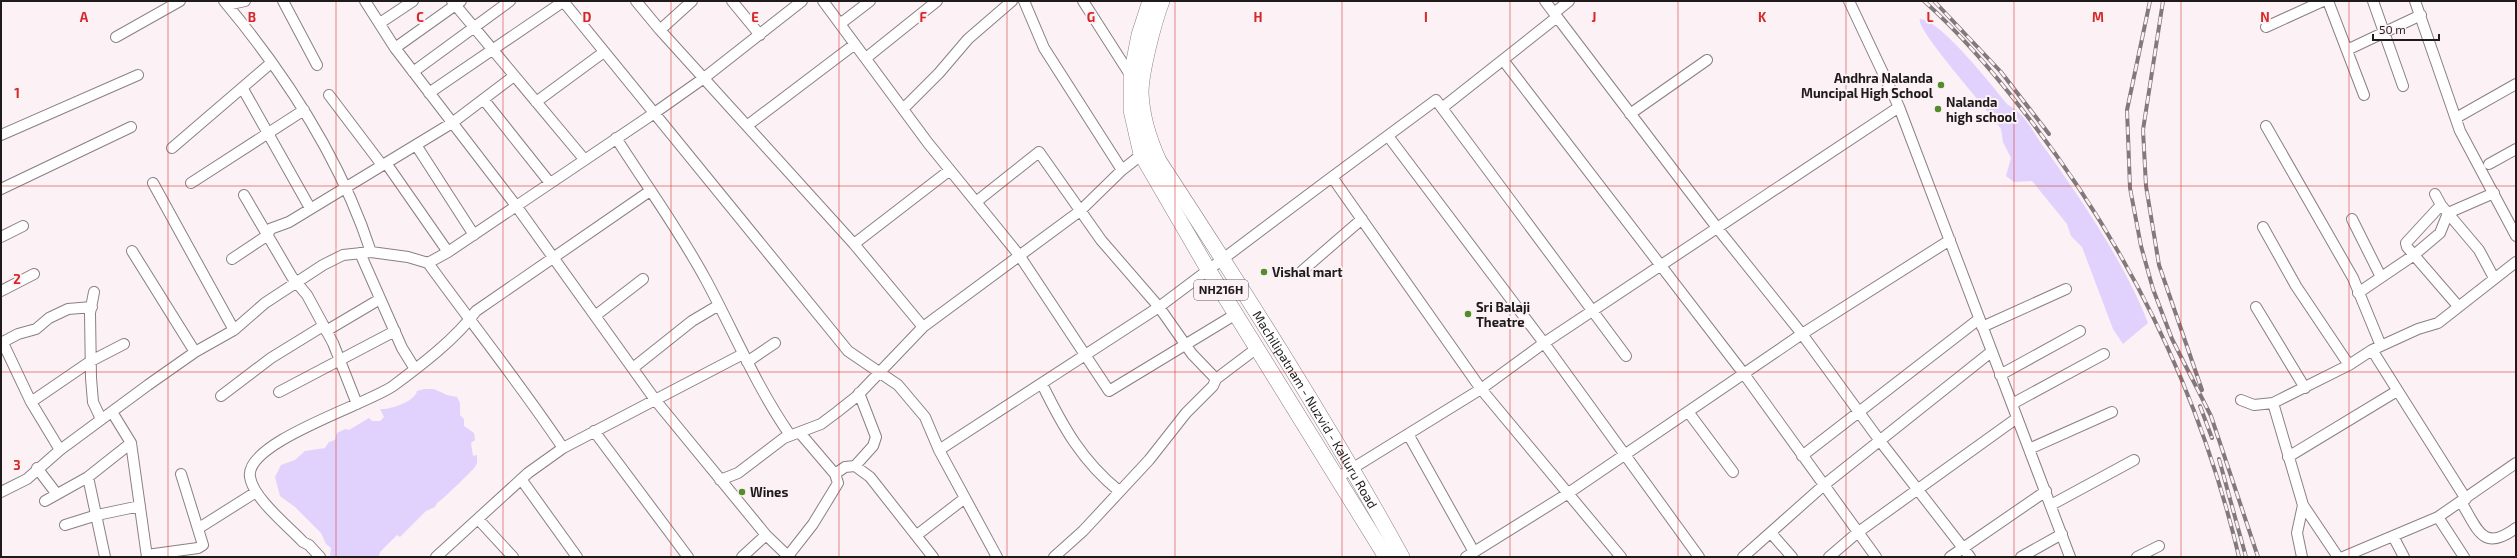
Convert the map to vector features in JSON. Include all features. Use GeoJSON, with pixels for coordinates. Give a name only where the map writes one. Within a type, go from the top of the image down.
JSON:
{"type":"FeatureCollection","features":[{"type":"Feature","properties":{"kind":"highway","name":"Machilipatnam - Nuzvid - Kalluru Road"},"geometry":{"type":"LineString","coordinates":[[1162,1],[1151,40],[1141,91],[1147,151],[1224,260],[1274,336],[1353,468],[1402,557]]}},
{"type":"Feature","properties":{"kind":"highway","name":"Machilipatnam - Nuzvid - Kalluru Road"},"geometry":{"type":"LineString","coordinates":[[1147,3],[1131,76],[1131,110],[1147,151],[1209,271],[1386,557]]}},
{"type":"Feature","properties":{"kind":"street"},"geometry":{"type":"LineString","coordinates":[[116,37],[180,1]]}},
{"type":"Feature","properties":{"kind":"street"},"geometry":{"type":"LineString","coordinates":[[226,3],[245,1]]}},
{"type":"Feature","properties":{"kind":"street"},"geometry":{"type":"LineString","coordinates":[[283,1],[317,66]]}},
{"type":"Feature","properties":{"kind":"street"},"geometry":{"type":"LineString","coordinates":[[380,23],[413,1]]}},
{"type":"Feature","properties":{"kind":"street"},"geometry":{"type":"LineString","coordinates":[[413,72],[510,1]]}},
{"type":"Feature","properties":{"kind":"street"},"geometry":{"type":"LineString","coordinates":[[429,93],[563,1],[653,114],[848,351],[898,385],[925,417],[939,450],[997,557]]}},
{"type":"Feature","properties":{"kind":"street"},"geometry":{"type":"LineString","coordinates":[[636,1],[660,30],[748,125],[854,244],[923,327]]}},
{"type":"Feature","properties":{"kind":"street"},"geometry":{"type":"LineString","coordinates":[[660,30],[692,1]]}},
{"type":"Feature","properties":{"kind":"street"},"geometry":{"type":"LineString","coordinates":[[732,1],[760,35]]}},
{"type":"Feature","properties":{"kind":"street"},"geometry":{"type":"LineString","coordinates":[[428,263],[448,252],[517,207],[584,159],[653,114],[704,78],[802,1]]}},
{"type":"Feature","properties":{"kind":"street"},"geometry":{"type":"LineString","coordinates":[[823,1],[950,170],[1019,255],[1109,391],[1236,314]]}},
{"type":"Feature","properties":{"kind":"street"},"geometry":{"type":"LineString","coordinates":[[840,24],[870,1]]}},
{"type":"Feature","properties":{"kind":"street"},"geometry":{"type":"LineString","coordinates":[[866,58],[937,1]]}},
{"type":"Feature","properties":{"kind":"street"},"geometry":{"type":"LineString","coordinates":[[904,108],[939,73],[968,39],[1012,1]]}},
{"type":"Feature","properties":{"kind":"street"},"geometry":{"type":"LineString","coordinates":[[1024,1],[1044,48],[1122,170]]}},
{"type":"Feature","properties":{"kind":"street"},"geometry":{"type":"LineString","coordinates":[[1083,1],[1131,76]]}},
{"type":"Feature","properties":{"kind":"street"},"geometry":{"type":"LineString","coordinates":[[1544,1],[1718,229],[1802,334],[1880,440],[1970,557]]}},
{"type":"Feature","properties":{"kind":"street"},"geometry":{"type":"LineString","coordinates":[[1442,108],[1503,60],[1569,1]]}},
{"type":"Feature","properties":{"kind":"street"},"geometry":{"type":"LineString","coordinates":[[1849,1],[1899,107],[2070,557]]}},
{"type":"Feature","properties":{"kind":"street"},"geometry":{"type":"LineString","coordinates":[[2266,27],[2323,1]]}},
{"type":"Feature","properties":{"kind":"street"},"geometry":{"type":"LineString","coordinates":[[2328,1],[2364,95]]}},
{"type":"Feature","properties":{"kind":"street"},"geometry":{"type":"LineString","coordinates":[[2373,1],[2403,86]]}},
{"type":"Feature","properties":{"kind":"street"},"geometry":{"type":"LineString","coordinates":[[2415,1],[2456,118],[2473,157],[2494,193],[2516,236]]}},
{"type":"Feature","properties":{"kind":"street"},"geometry":{"type":"LineString","coordinates":[[367,2],[395,48],[517,207],[656,401],[766,535],[788,556],[828,501],[838,483],[835,474],[795,434],[759,387],[718,305],[677,229],[650,191],[616,138]]}},
{"type":"Feature","properties":{"kind":"street"},"geometry":{"type":"LineString","coordinates":[[395,48],[456,2],[491,49],[584,159]]}},
{"type":"Feature","properties":{"kind":"street"},"geometry":{"type":"LineString","coordinates":[[226,3],[304,110],[360,221],[371,252]]}},
{"type":"Feature","properties":{"kind":"street"},"geometry":{"type":"LineString","coordinates":[[2347,50],[2421,16]]}},
{"type":"Feature","properties":{"kind":"street"},"geometry":{"type":"LineString","coordinates":[[748,125],[855,44]]}},
{"type":"Feature","properties":{"kind":"street"},"geometry":{"type":"LineString","coordinates":[[536,102],[604,52]]}},
{"type":"Feature","properties":{"kind":"street"},"geometry":{"type":"LineString","coordinates":[[1503,60],[1662,265],[1744,374],[1876,557]]}},
{"type":"Feature","properties":{"kind":"street"},"geometry":{"type":"LineString","coordinates":[[1630,114],[1707,60]]}},
{"type":"Feature","properties":{"kind":"street"},"geometry":{"type":"LineString","coordinates":[[172,148],[271,64]]}},
{"type":"Feature","properties":{"kind":"street"},"geometry":{"type":"LineString","coordinates":[[1,135],[138,75]]}},
{"type":"Feature","properties":{"kind":"street"},"geometry":{"type":"LineString","coordinates":[[232,259],[268,236],[270,230],[289,222],[452,124],[514,76]]}},
{"type":"Feature","properties":{"kind":"street"},"geometry":{"type":"LineString","coordinates":[[2456,118],[2516,84]]}},
{"type":"Feature","properties":{"kind":"street"},"geometry":{"type":"LineString","coordinates":[[243,88],[310,208]]}},
{"type":"Feature","properties":{"kind":"street"},"geometry":{"type":"LineString","coordinates":[[330,95],[384,164],[448,252]]}},
{"type":"Feature","properties":{"kind":"street"},"geometry":{"type":"LineString","coordinates":[[484,100],[550,183]]}},
{"type":"Feature","properties":{"kind":"street"},"geometry":{"type":"LineString","coordinates":[[939,450],[1159,308],[1436,100],[1626,356]]}},
{"type":"Feature","properties":{"kind":"street"},"geometry":{"type":"LineString","coordinates":[[1337,478],[1481,389],[1592,310],[1718,229],[1899,107]]}},
{"type":"Feature","properties":{"kind":"street"},"geometry":{"type":"LineString","coordinates":[[191,183],[304,110]]}},
{"type":"Feature","properties":{"kind":"street"},"geometry":{"type":"LineString","coordinates":[[2266,126],[2353,278],[2377,348],[2397,391],[2482,535],[2488,539],[2494,540],[2502,538],[2516,528]]}},
{"type":"Feature","properties":{"kind":"street"},"geometry":{"type":"LineString","coordinates":[[1,188],[131,127]]}},
{"type":"Feature","properties":{"kind":"street"},"geometry":{"type":"LineString","coordinates":[[1388,136],[1544,343],[1699,557]]}},
{"type":"Feature","properties":{"kind":"street"},"geometry":{"type":"LineString","coordinates":[[416,145],[474,235]]}},
{"type":"Feature","properties":{"kind":"street"},"geometry":{"type":"LineString","coordinates":[[2489,164],[2516,149]]}},
{"type":"Feature","properties":{"kind":"street"},"geometry":{"type":"LineString","coordinates":[[720,480],[738,473],[795,434],[820,424],[859,393],[923,327],[1080,211],[1122,170],[1147,151]]}},
{"type":"Feature","properties":{"kind":"street"},"geometry":{"type":"LineString","coordinates":[[976,202],[1039,152],[1101,240],[1159,308],[1192,354],[1216,379]]}},
{"type":"Feature","properties":{"kind":"street"},"geometry":{"type":"LineString","coordinates":[[854,244],[950,170]]}},
{"type":"Feature","properties":{"kind":"street"},"geometry":{"type":"LineString","coordinates":[[1332,177],[1481,389],[1566,494],[1621,557]]}},
{"type":"Feature","properties":{"kind":"street"},"geometry":{"type":"LineString","coordinates":[[153,183],[234,330]]}},
{"type":"Feature","properties":{"kind":"street"},"geometry":{"type":"LineString","coordinates":[[320,557],[309,545],[303,542],[256,492],[249,476],[251,466],[260,454],[294,433],[358,404],[393,386],[415,369],[469,320],[476,311],[554,259],[650,191]]}},
{"type":"Feature","properties":{"kind":"street"},"geometry":{"type":"LineString","coordinates":[[2358,293],[2414,255],[2440,233],[2448,213],[2494,193]]}},
{"type":"Feature","properties":{"kind":"street"},"geometry":{"type":"LineString","coordinates":[[2435,194],[2448,213],[2479,250],[2494,278]]}},
{"type":"Feature","properties":{"kind":"street"},"geometry":{"type":"LineString","coordinates":[[244,195],[324,328],[341,360],[358,404]]}},
{"type":"Feature","properties":{"kind":"street"},"geometry":{"type":"LineString","coordinates":[[2441,204],[2406,243],[2414,255],[2458,306]]}},
{"type":"Feature","properties":{"kind":"street"},"geometry":{"type":"LineString","coordinates":[[1302,271],[1362,219]]}},
{"type":"Feature","properties":{"kind":"street"},"geometry":{"type":"LineString","coordinates":[[2352,219],[2381,277]]}},
{"type":"Feature","properties":{"kind":"street"},"geometry":{"type":"LineString","coordinates":[[1,237],[23,226]]}},
{"type":"Feature","properties":{"kind":"street"},"geometry":{"type":"LineString","coordinates":[[2263,227],[2296,286],[2349,365]]}},
{"type":"Feature","properties":{"kind":"street"},"geometry":{"type":"LineString","coordinates":[[1408,434],[1470,554],[1566,494],[1624,454],[1689,413],[1802,334],[1950,240]]}},
{"type":"Feature","properties":{"kind":"street"},"geometry":{"type":"LineString","coordinates":[[132,250],[195,352]]}},
{"type":"Feature","properties":{"kind":"street"},"geometry":{"type":"LineString","coordinates":[[2,489],[27,479],[37,468],[101,419],[195,352],[234,330],[265,304],[297,282],[330,261],[343,255],[371,252],[408,257],[428,263],[469,320],[520,384],[563,448]]}},
{"type":"Feature","properties":{"kind":"street"},"geometry":{"type":"LineString","coordinates":[[360,253],[395,331],[415,369]]}},
{"type":"Feature","properties":{"kind":"street"},"geometry":{"type":"LineString","coordinates":[[2241,400],[2254,405],[2273,403],[2349,365],[2377,348],[2438,323],[2516,262]]}},
{"type":"Feature","properties":{"kind":"street"},"geometry":{"type":"LineString","coordinates":[[1,291],[34,274]]}},
{"type":"Feature","properties":{"kind":"street"},"geometry":{"type":"LineString","coordinates":[[595,316],[643,279]]}},
{"type":"Feature","properties":{"kind":"street"},"geometry":{"type":"LineString","coordinates":[[1802,456],[1859,411],[1981,323],[2066,289]]}},
{"type":"Feature","properties":{"kind":"street"},"geometry":{"type":"LineString","coordinates":[[94,292],[89,334],[93,402],[101,419]]}},
{"type":"Feature","properties":{"kind":"street"},"geometry":{"type":"LineString","coordinates":[[222,396],[271,358],[380,299]]}},
{"type":"Feature","properties":{"kind":"street"},"geometry":{"type":"LineString","coordinates":[[633,368],[692,321],[718,305]]}},
{"type":"Feature","properties":{"kind":"street"},"geometry":{"type":"LineString","coordinates":[[60,450],[31,402],[2,343],[18,334],[36,329],[49,318],[68,309],[92,307]]}},
{"type":"Feature","properties":{"kind":"street"},"geometry":{"type":"LineString","coordinates":[[2256,307],[2305,388]]}},
{"type":"Feature","properties":{"kind":"street"},"geometry":{"type":"LineString","coordinates":[[279,392],[395,331]]}},
{"type":"Feature","properties":{"kind":"street"},"geometry":{"type":"LineString","coordinates":[[2000,375],[2080,331]]}},
{"type":"Feature","properties":{"kind":"street"},"geometry":{"type":"LineString","coordinates":[[439,556],[521,479],[563,448],[594,431],[776,343]]}},
{"type":"Feature","properties":{"kind":"street"},"geometry":{"type":"LineString","coordinates":[[31,402],[91,361],[124,344]]}},
{"type":"Feature","properties":{"kind":"street"},"geometry":{"type":"LineString","coordinates":[[1054,557],[1083,530],[1149,460],[1186,413],[1213,386],[1216,379],[1257,348]]}},
{"type":"Feature","properties":{"kind":"street"},"geometry":{"type":"LineString","coordinates":[[1743,557],[1824,485],[1991,352]]}},
{"type":"Feature","properties":{"kind":"street"},"geometry":{"type":"LineString","coordinates":[[2012,404],[2104,354]]}},
{"type":"Feature","properties":{"kind":"street"},"geometry":{"type":"LineString","coordinates":[[1042,384],[1066,433],[1102,477],[1119,491]]}},
{"type":"Feature","properties":{"kind":"street"},"geometry":{"type":"LineString","coordinates":[[2288,457],[2397,391]]}},
{"type":"Feature","properties":{"kind":"street"},"geometry":{"type":"LineString","coordinates":[[855,466],[873,446],[876,437],[859,393]]}},
{"type":"Feature","properties":{"kind":"street"},"geometry":{"type":"LineString","coordinates":[[2273,403],[2302,505],[2338,557]]}},
{"type":"Feature","properties":{"kind":"street"},"geometry":{"type":"LineString","coordinates":[[112,412],[131,442],[147,556],[198,548],[203,545],[204,541],[180,474]]}},
{"type":"Feature","properties":{"kind":"street"},"geometry":{"type":"LineString","coordinates":[[2029,449],[2112,412]]}},
{"type":"Feature","properties":{"kind":"street"},"geometry":{"type":"LineString","coordinates":[[1689,413],[1733,472]]}},
{"type":"Feature","properties":{"kind":"street"},"geometry":{"type":"LineString","coordinates":[[1829,557],[1857,532],[2017,418]]}},
{"type":"Feature","properties":{"kind":"street"},"geometry":{"type":"LineString","coordinates":[[594,431],[688,557]]}},
{"type":"Feature","properties":{"kind":"street"},"geometry":{"type":"LineString","coordinates":[[44,501],[88,477],[131,442]]}},
{"type":"Feature","properties":{"kind":"street"},"geometry":{"type":"LineString","coordinates":[[2051,505],[2134,460]]}},
{"type":"Feature","properties":{"kind":"street"},"geometry":{"type":"LineString","coordinates":[[2343,557],[2394,538],[2438,518],[2516,463]]}},
{"type":"Feature","properties":{"kind":"street"},"geometry":{"type":"LineString","coordinates":[[835,474],[845,466],[855,466],[870,477],[933,557]]}},
{"type":"Feature","properties":{"kind":"street"},"geometry":{"type":"LineString","coordinates":[[37,468],[56,494]]}},
{"type":"Feature","properties":{"kind":"street"},"geometry":{"type":"LineString","coordinates":[[88,477],[97,515],[104,557]]}},
{"type":"Feature","properties":{"kind":"street"},"geometry":{"type":"LineString","coordinates":[[521,479],[577,557]]}},
{"type":"Feature","properties":{"kind":"street"},"geometry":{"type":"LineString","coordinates":[[1950,557],[2046,491]]}},
{"type":"Feature","properties":{"kind":"street"},"geometry":{"type":"LineString","coordinates":[[199,528],[256,492]]}},
{"type":"Feature","properties":{"kind":"street"},"geometry":{"type":"LineString","coordinates":[[917,535],[965,498]]}},
{"type":"Feature","properties":{"kind":"street"},"geometry":{"type":"LineString","coordinates":[[2302,505],[2297,533],[2302,557]]}},
{"type":"Feature","properties":{"kind":"street"},"geometry":{"type":"LineString","coordinates":[[65,525],[97,515],[140,506]]}},
{"type":"Feature","properties":{"kind":"street"},"geometry":{"type":"LineString","coordinates":[[2438,518],[2464,557]]}},
{"type":"Feature","properties":{"kind":"street"},"geometry":{"type":"LineString","coordinates":[[478,519],[513,557]]}},
{"type":"Feature","properties":{"kind":"street"},"geometry":{"type":"LineString","coordinates":[[1770,533],[1792,557]]}},
{"type":"Feature","properties":{"kind":"street"},"geometry":{"type":"LineString","coordinates":[[2021,557],[2062,534]]}},
{"type":"Feature","properties":{"kind":"street"},"geometry":{"type":"LineString","coordinates":[[742,557],[766,535]]}},
{"type":"Feature","properties":{"kind":"street"},"geometry":{"type":"LineString","coordinates":[[2394,538],[2404,557]]}},
{"type":"Feature","properties":{"kind":"street"},"geometry":{"type":"LineString","coordinates":[[2137,557],[2159,546]]}},
{"type":"Feature","properties":{"kind":"shaded area"},"geometry":{"type":"Polygon","coordinates":[[[1920,19],[1929,22],[1953,42],[2008,105],[2023,117],[2071,185],[2100,230],[2127,277],[2148,323],[2123,344],[2113,329],[2082,247],[2071,236],[2067,224],[2032,181],[2014,182],[2006,176],[2011,158],[2003,142],[2001,129],[1940,54],[1921,26],[1920,19]]]}},
{"type":"Feature","properties":{"kind":"shaded area"},"geometry":{"type":"Polygon","coordinates":[[[434,389],[447,395],[457,397],[460,403],[460,415],[464,419],[464,426],[474,433],[475,440],[471,443],[473,456],[477,455],[476,466],[437,503],[435,507],[426,511],[400,537],[397,535],[380,552],[379,557],[330,557],[331,548],[326,544],[321,533],[295,507],[280,496],[275,477],[281,465],[295,460],[305,451],[325,448],[329,442],[335,440],[337,433],[345,429],[349,430],[369,418],[372,421],[380,421],[384,417],[380,409],[390,408],[402,404],[412,398],[417,391],[434,389]]]}},
{"type":"Feature","properties":{"kind":"railway"},"geometry":{"type":"LineString","coordinates":[[1924,1],[1977,54],[2024,112],[2096,214],[2127,268],[2156,322],[2204,437],[2223,496],[2239,557]]}},
{"type":"Feature","properties":{"kind":"railway"},"geometry":{"type":"LineString","coordinates":[[1934,1],[2001,72],[2049,134]]}},
{"type":"Feature","properties":{"kind":"railway"},"geometry":{"type":"LineString","coordinates":[[2150,1],[2127,110],[2130,188],[2141,246],[2153,289],[2172,339],[2211,416],[2258,557]]}},
{"type":"Feature","properties":{"kind":"railway"},"geometry":{"type":"LineString","coordinates":[[2163,1],[2143,130],[2146,186],[2159,265],[2202,390]]}},
{"type":"Feature","properties":{"kind":"railway"},"geometry":{"type":"LineString","coordinates":[[2200,406],[2212,438]]}},
{"type":"Feature","properties":{"kind":"railway"},"geometry":{"type":"LineString","coordinates":[[2219,459],[2246,557]]}},
{"type":"Feature","properties":{"kind":"place","name":"Andhra Nalanda Muncipal High School"},"geometry":{"type":"Point","coordinates":[1941,85]}},
{"type":"Feature","properties":{"kind":"place","name":"Nalanda high school"},"geometry":{"type":"Point","coordinates":[1938,109]}},
{"type":"Feature","properties":{"kind":"place","name":"Vishal mart"},"geometry":{"type":"Point","coordinates":[1264,272]}},
{"type":"Feature","properties":{"kind":"place","name":"Sri Balaji Theatre"},"geometry":{"type":"Point","coordinates":[1468,314]}},
{"type":"Feature","properties":{"kind":"place","name":"Wines"},"geometry":{"type":"Point","coordinates":[742,492]}}]}
